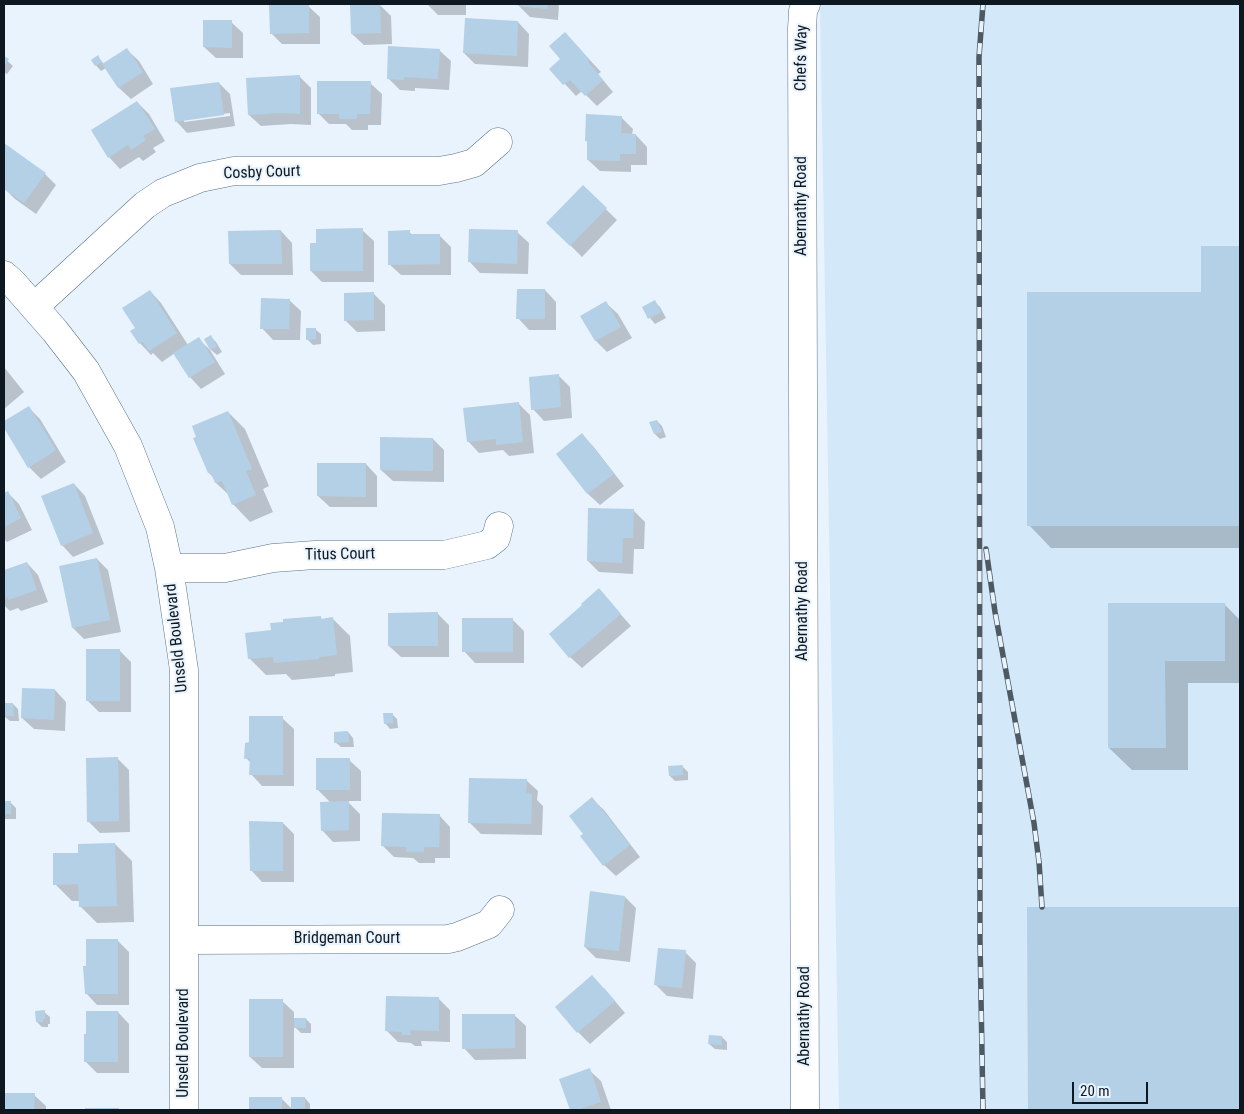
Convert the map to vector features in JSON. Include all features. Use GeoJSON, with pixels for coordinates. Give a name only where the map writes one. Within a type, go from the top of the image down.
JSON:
{"type":"FeatureCollection","features":[{"type":"Feature","properties":{"kind":"street","name":"Chefs Way"},"geometry":{"type":"LineString","coordinates":[[802,112],[802,29],[803,11],[806,4]]}},
{"type":"Feature","properties":{"kind":"street","name":"Abernathy Road"},"geometry":{"type":"LineString","coordinates":[[802,112],[805,1110]]}},
{"type":"Feature","properties":{"kind":"street","name":"Cosby Court"},"geometry":{"type":"LineString","coordinates":[[34,307],[145,205],[163,193],[200,178],[234,171],[439,171],[474,163],[498,142]]}},
{"type":"Feature","properties":{"kind":"street","name":"Unseld Boulevard"},"geometry":{"type":"LineString","coordinates":[[4,275],[55,331],[86,371],[128,446],[160,527],[169,568],[184,670],[184,1110]]}},
{"type":"Feature","properties":{"kind":"street","name":"Titus Court"},"geometry":{"type":"LineString","coordinates":[[169,568],[225,568],[274,558],[315,554],[444,554],[488,545],[496,538],[500,526]]}},
{"type":"Feature","properties":{"kind":"street","name":"Bridgeman Court"},"geometry":{"type":"LineString","coordinates":[[184,940],[448,939],[489,924],[500,910]]}},
{"type":"Feature","properties":{"kind":"shaded area"},"geometry":{"type":"Polygon","coordinates":[[[820,4],[1240,4],[1240,1110],[839,1110],[820,4]]]}},
{"type":"Feature","properties":{"kind":"building"},"geometry":{"type":"Polygon","coordinates":[[[309,4],[309,33],[270,34],[269,5],[309,4]]]}},
{"type":"Feature","properties":{"kind":"building"},"geometry":{"type":"Polygon","coordinates":[[[350,4],[380,4],[381,33],[351,34],[350,4]]]}},
{"type":"Feature","properties":{"kind":"building"},"geometry":{"type":"Polygon","coordinates":[[[518,4],[548,4],[547,9],[518,6],[518,4]]]}},
{"type":"Feature","properties":{"kind":"building"},"geometry":{"type":"Polygon","coordinates":[[[465,18],[518,21],[517,56],[463,53],[465,18]]]}},
{"type":"Feature","properties":{"kind":"building"},"geometry":{"type":"Polygon","coordinates":[[[203,20],[232,20],[232,48],[203,47],[203,20]]]}},
{"type":"Feature","properties":{"kind":"building"},"geometry":{"type":"Polygon","coordinates":[[[565,32],[590,60],[588,62],[603,80],[585,96],[570,80],[563,85],[549,69],[560,59],[549,46],[565,32]]]}},
{"type":"Feature","properties":{"kind":"building"},"geometry":{"type":"Polygon","coordinates":[[[388,46],[440,49],[438,79],[404,77],[404,80],[387,79],[388,46]]]}},
{"type":"Feature","properties":{"kind":"building"},"geometry":{"type":"Polygon","coordinates":[[[127,48],[143,72],[118,88],[102,64],[127,48]]]}},
{"type":"Feature","properties":{"kind":"building"},"geometry":{"type":"Polygon","coordinates":[[[98,55],[102,62],[95,66],[91,60],[98,55]]]}},
{"type":"Feature","properties":{"kind":"building"},"geometry":{"type":"Polygon","coordinates":[[[4,56],[9,59],[4,67],[4,56]]]}},
{"type":"Feature","properties":{"kind":"building"},"geometry":{"type":"Polygon","coordinates":[[[300,75],[300,114],[248,115],[246,78],[300,75]]]}},
{"type":"Feature","properties":{"kind":"building"},"geometry":{"type":"Polygon","coordinates":[[[317,81],[371,81],[370,114],[357,114],[357,119],[339,119],[339,114],[317,114],[317,81]]]}},
{"type":"Feature","properties":{"kind":"building"},"geometry":{"type":"Polygon","coordinates":[[[219,82],[224,115],[175,122],[170,88],[219,82]]]}},
{"type":"Feature","properties":{"kind":"building"},"geometry":{"type":"Polygon","coordinates":[[[137,101],[155,129],[143,136],[146,140],[131,150],[128,145],[108,158],[91,130],[137,101]]]}},
{"type":"Feature","properties":{"kind":"building"},"geometry":{"type":"Polygon","coordinates":[[[586,114],[622,116],[621,133],[636,134],[636,154],[620,154],[620,161],[587,160],[587,141],[585,141],[586,114]]]}},
{"type":"Feature","properties":{"kind":"building"},"geometry":{"type":"Polygon","coordinates":[[[4,143],[46,173],[24,203],[4,189],[4,143]]]}},
{"type":"Feature","properties":{"kind":"building"},"geometry":{"type":"Polygon","coordinates":[[[583,185],[607,208],[570,246],[546,223],[583,185]]]}},
{"type":"Feature","properties":{"kind":"building"},"geometry":{"type":"Polygon","coordinates":[[[363,228],[363,271],[310,271],[310,243],[316,243],[316,229],[363,228]]]}},
{"type":"Feature","properties":{"kind":"building"},"geometry":{"type":"Polygon","coordinates":[[[469,229],[518,230],[517,264],[468,262],[469,229]]]}},
{"type":"Feature","properties":{"kind":"building"},"geometry":{"type":"Polygon","coordinates":[[[281,230],[282,264],[229,264],[228,231],[281,230]]]}},
{"type":"Feature","properties":{"kind":"building"},"geometry":{"type":"Polygon","coordinates":[[[410,230],[410,234],[440,234],[440,264],[388,265],[388,231],[410,230]]]}},
{"type":"Feature","properties":{"kind":"building"},"geometry":{"type":"Polygon","coordinates":[[[1201,246],[1240,246],[1240,526],[1027,526],[1027,292],[1201,292],[1201,246]]]}},
{"type":"Feature","properties":{"kind":"building"},"geometry":{"type":"Polygon","coordinates":[[[517,289],[545,289],[545,319],[516,319],[517,289]]]}},
{"type":"Feature","properties":{"kind":"building"},"geometry":{"type":"Polygon","coordinates":[[[150,290],[177,333],[149,351],[143,342],[139,344],[130,331],[135,328],[122,308],[150,290]]]}},
{"type":"Feature","properties":{"kind":"building"},"geometry":{"type":"Polygon","coordinates":[[[374,292],[374,320],[344,321],[344,293],[374,292]]]}},
{"type":"Feature","properties":{"kind":"building"},"geometry":{"type":"Polygon","coordinates":[[[261,298],[290,299],[289,329],[260,329],[261,298]]]}},
{"type":"Feature","properties":{"kind":"building"},"geometry":{"type":"Polygon","coordinates":[[[655,300],[661,312],[648,319],[642,307],[655,300]]]}},
{"type":"Feature","properties":{"kind":"building"},"geometry":{"type":"Polygon","coordinates":[[[606,301],[621,327],[595,341],[580,316],[606,301]]]}},
{"type":"Feature","properties":{"kind":"building"},"geometry":{"type":"Polygon","coordinates":[[[306,328],[316,328],[316,339],[306,340],[306,328]]]}},
{"type":"Feature","properties":{"kind":"building"},"geometry":{"type":"Polygon","coordinates":[[[211,335],[217,347],[210,350],[204,339],[211,335]]]}},
{"type":"Feature","properties":{"kind":"building"},"geometry":{"type":"Polygon","coordinates":[[[199,337],[215,362],[189,378],[173,353],[199,337]]]}},
{"type":"Feature","properties":{"kind":"building"},"geometry":{"type":"Polygon","coordinates":[[[559,374],[561,407],[531,410],[529,377],[559,374]]]}},
{"type":"Feature","properties":{"kind":"building"},"geometry":{"type":"Polygon","coordinates":[[[519,402],[523,442],[496,445],[496,439],[467,442],[463,408],[519,402]]]}},
{"type":"Feature","properties":{"kind":"building"},"geometry":{"type":"Polygon","coordinates":[[[29,406],[56,450],[28,468],[4,428],[4,421],[29,406]]]}},
{"type":"Feature","properties":{"kind":"building"},"geometry":{"type":"Polygon","coordinates":[[[228,411],[252,469],[246,471],[256,495],[232,505],[222,481],[215,483],[211,473],[208,473],[193,438],[196,437],[192,426],[228,411]]]}},
{"type":"Feature","properties":{"kind":"building"},"geometry":{"type":"Polygon","coordinates":[[[657,420],[662,432],[654,434],[649,422],[657,420]]]}},
{"type":"Feature","properties":{"kind":"building"},"geometry":{"type":"Polygon","coordinates":[[[582,433],[614,474],[587,494],[556,454],[582,433]]]}},
{"type":"Feature","properties":{"kind":"building"},"geometry":{"type":"Polygon","coordinates":[[[380,437],[433,438],[433,471],[380,470],[380,437]]]}},
{"type":"Feature","properties":{"kind":"building"},"geometry":{"type":"Polygon","coordinates":[[[317,463],[366,463],[366,497],[317,496],[317,463]]]}},
{"type":"Feature","properties":{"kind":"building"},"geometry":{"type":"Polygon","coordinates":[[[74,483],[93,533],[61,546],[41,496],[74,483]]]}},
{"type":"Feature","properties":{"kind":"building"},"geometry":{"type":"Polygon","coordinates":[[[8,491],[21,518],[4,527],[4,493],[8,491]]]}},
{"type":"Feature","properties":{"kind":"building"},"geometry":{"type":"Polygon","coordinates":[[[588,508],[634,509],[633,538],[623,538],[622,563],[587,561],[588,508]]]}},
{"type":"Feature","properties":{"kind":"building"},"geometry":{"type":"Polygon","coordinates":[[[97,558],[110,620],[72,628],[59,566],[97,558]]]}},
{"type":"Feature","properties":{"kind":"building"},"geometry":{"type":"Polygon","coordinates":[[[27,562],[37,590],[8,600],[8,597],[4,598],[4,570],[27,562]]]}},
{"type":"Feature","properties":{"kind":"building"},"geometry":{"type":"Polygon","coordinates":[[[599,588],[621,614],[569,658],[549,634],[599,588]]]}},
{"type":"Feature","properties":{"kind":"building"},"geometry":{"type":"Polygon","coordinates":[[[1108,603],[1225,603],[1225,661],[1165,661],[1166,748],[1108,748],[1108,603]]]}},
{"type":"Feature","properties":{"kind":"building"},"geometry":{"type":"Polygon","coordinates":[[[438,612],[438,646],[388,646],[388,613],[438,612]]]}},
{"type":"Feature","properties":{"kind":"building"},"geometry":{"type":"Polygon","coordinates":[[[321,616],[321,619],[333,617],[337,655],[319,657],[319,659],[274,663],[273,657],[248,659],[245,633],[271,630],[270,623],[283,622],[283,619],[321,616]]]}},
{"type":"Feature","properties":{"kind":"building"},"geometry":{"type":"Polygon","coordinates":[[[462,618],[513,618],[513,652],[462,652],[462,618]]]}},
{"type":"Feature","properties":{"kind":"building"},"geometry":{"type":"Polygon","coordinates":[[[86,649],[120,649],[120,701],[86,701],[86,649]]]}},
{"type":"Feature","properties":{"kind":"building"},"geometry":{"type":"Polygon","coordinates":[[[22,688],[55,689],[54,720],[21,718],[22,688]]]}},
{"type":"Feature","properties":{"kind":"building"},"geometry":{"type":"Polygon","coordinates":[[[4,703],[13,703],[14,716],[4,716],[4,703]]]}},
{"type":"Feature","properties":{"kind":"building"},"geometry":{"type":"Polygon","coordinates":[[[383,713],[393,713],[393,723],[384,724],[383,713]]]}},
{"type":"Feature","properties":{"kind":"building"},"geometry":{"type":"Polygon","coordinates":[[[249,716],[283,716],[283,775],[249,775],[250,758],[244,759],[245,743],[249,742],[249,716]]]}},
{"type":"Feature","properties":{"kind":"building"},"geometry":{"type":"Polygon","coordinates":[[[348,731],[349,742],[334,743],[334,732],[348,731]]]}},
{"type":"Feature","properties":{"kind":"building"},"geometry":{"type":"Polygon","coordinates":[[[118,757],[119,821],[87,822],[86,758],[118,757]]]}},
{"type":"Feature","properties":{"kind":"building"},"geometry":{"type":"Polygon","coordinates":[[[316,758],[350,758],[350,790],[316,790],[316,758]]]}},
{"type":"Feature","properties":{"kind":"building"},"geometry":{"type":"Polygon","coordinates":[[[683,765],[683,775],[669,776],[668,766],[683,765]]]}},
{"type":"Feature","properties":{"kind":"building"},"geometry":{"type":"Polygon","coordinates":[[[469,778],[527,779],[526,793],[532,794],[531,824],[468,823],[469,778]]]}},
{"type":"Feature","properties":{"kind":"building"},"geometry":{"type":"Polygon","coordinates":[[[592,797],[630,845],[603,866],[580,836],[583,834],[569,816],[592,797]]]}},
{"type":"Feature","properties":{"kind":"building"},"geometry":{"type":"Polygon","coordinates":[[[4,801],[11,801],[11,814],[4,814],[4,801]]]}},
{"type":"Feature","properties":{"kind":"building"},"geometry":{"type":"Polygon","coordinates":[[[349,801],[349,830],[321,831],[320,802],[349,801]]]}},
{"type":"Feature","properties":{"kind":"building"},"geometry":{"type":"Polygon","coordinates":[[[382,813],[440,814],[439,847],[424,847],[424,852],[406,852],[406,847],[381,846],[382,813]]]}},
{"type":"Feature","properties":{"kind":"building"},"geometry":{"type":"Polygon","coordinates":[[[249,821],[283,822],[283,871],[250,871],[249,821]]]}},
{"type":"Feature","properties":{"kind":"building"},"geometry":{"type":"Polygon","coordinates":[[[115,843],[117,906],[79,907],[78,884],[53,885],[53,853],[78,853],[78,844],[115,843]]]}},
{"type":"Feature","properties":{"kind":"building"},"geometry":{"type":"Polygon","coordinates":[[[590,891],[625,896],[619,951],[584,947],[590,891]]]}},
{"type":"Feature","properties":{"kind":"building"},"geometry":{"type":"Polygon","coordinates":[[[1027,907],[1240,907],[1240,1110],[1028,1110],[1027,907]]]}},
{"type":"Feature","properties":{"kind":"building"},"geometry":{"type":"Polygon","coordinates":[[[86,939],[118,939],[118,994],[85,994],[83,966],[86,966],[86,939]]]}},
{"type":"Feature","properties":{"kind":"building"},"geometry":{"type":"Polygon","coordinates":[[[658,948],[686,950],[682,988],[654,985],[658,948]]]}},
{"type":"Feature","properties":{"kind":"building"},"geometry":{"type":"Polygon","coordinates":[[[592,975],[615,1001],[577,1033],[555,1007],[592,975]]]}},
{"type":"Feature","properties":{"kind":"building"},"geometry":{"type":"Polygon","coordinates":[[[386,996],[439,997],[439,1031],[410,1030],[411,1035],[402,1035],[402,1032],[385,1031],[386,996]]]}},
{"type":"Feature","properties":{"kind":"building"},"geometry":{"type":"Polygon","coordinates":[[[249,999],[283,999],[283,1057],[249,1057],[249,999]]]}},
{"type":"Feature","properties":{"kind":"building"},"geometry":{"type":"Polygon","coordinates":[[[45,1010],[43,1022],[36,1022],[35,1011],[45,1010]]]}},
{"type":"Feature","properties":{"kind":"building"},"geometry":{"type":"Polygon","coordinates":[[[86,1011],[118,1011],[118,1062],[84,1062],[86,1011]]]}},
{"type":"Feature","properties":{"kind":"building"},"geometry":{"type":"Polygon","coordinates":[[[462,1014],[515,1014],[515,1048],[462,1049],[462,1014]]]}},
{"type":"Feature","properties":{"kind":"building"},"geometry":{"type":"Polygon","coordinates":[[[294,1018],[306,1018],[306,1028],[294,1028],[294,1018]]]}},
{"type":"Feature","properties":{"kind":"building"},"geometry":{"type":"Polygon","coordinates":[[[709,1035],[722,1036],[722,1045],[708,1044],[709,1035]]]}},
{"type":"Feature","properties":{"kind":"building"},"geometry":{"type":"Polygon","coordinates":[[[590,1068],[601,1102],[577,1110],[570,1110],[559,1079],[590,1068]]]}},
{"type":"Feature","properties":{"kind":"building"},"geometry":{"type":"Polygon","coordinates":[[[4,1093],[35,1093],[34,1110],[4,1110],[4,1093]]]}},
{"type":"Feature","properties":{"kind":"building"},"geometry":{"type":"Polygon","coordinates":[[[249,1097],[282,1097],[282,1110],[249,1110],[249,1097]]]}},
{"type":"Feature","properties":{"kind":"building"},"geometry":{"type":"Polygon","coordinates":[[[291,1097],[305,1097],[305,1108],[291,1109],[291,1097]]]}},
{"type":"Feature","properties":{"kind":"building"},"geometry":{"type":"Polygon","coordinates":[[[85,1108],[119,1108],[119,1110],[85,1110],[85,1108]]]}},
{"type":"Feature","properties":{"kind":"railway"},"geometry":{"type":"LineString","coordinates":[[983,4],[979,57],[980,941],[983,1110]]}},
{"type":"Feature","properties":{"kind":"railway"},"geometry":{"type":"LineString","coordinates":[[986,549],[995,612],[1034,823],[1042,907]]}}]}
